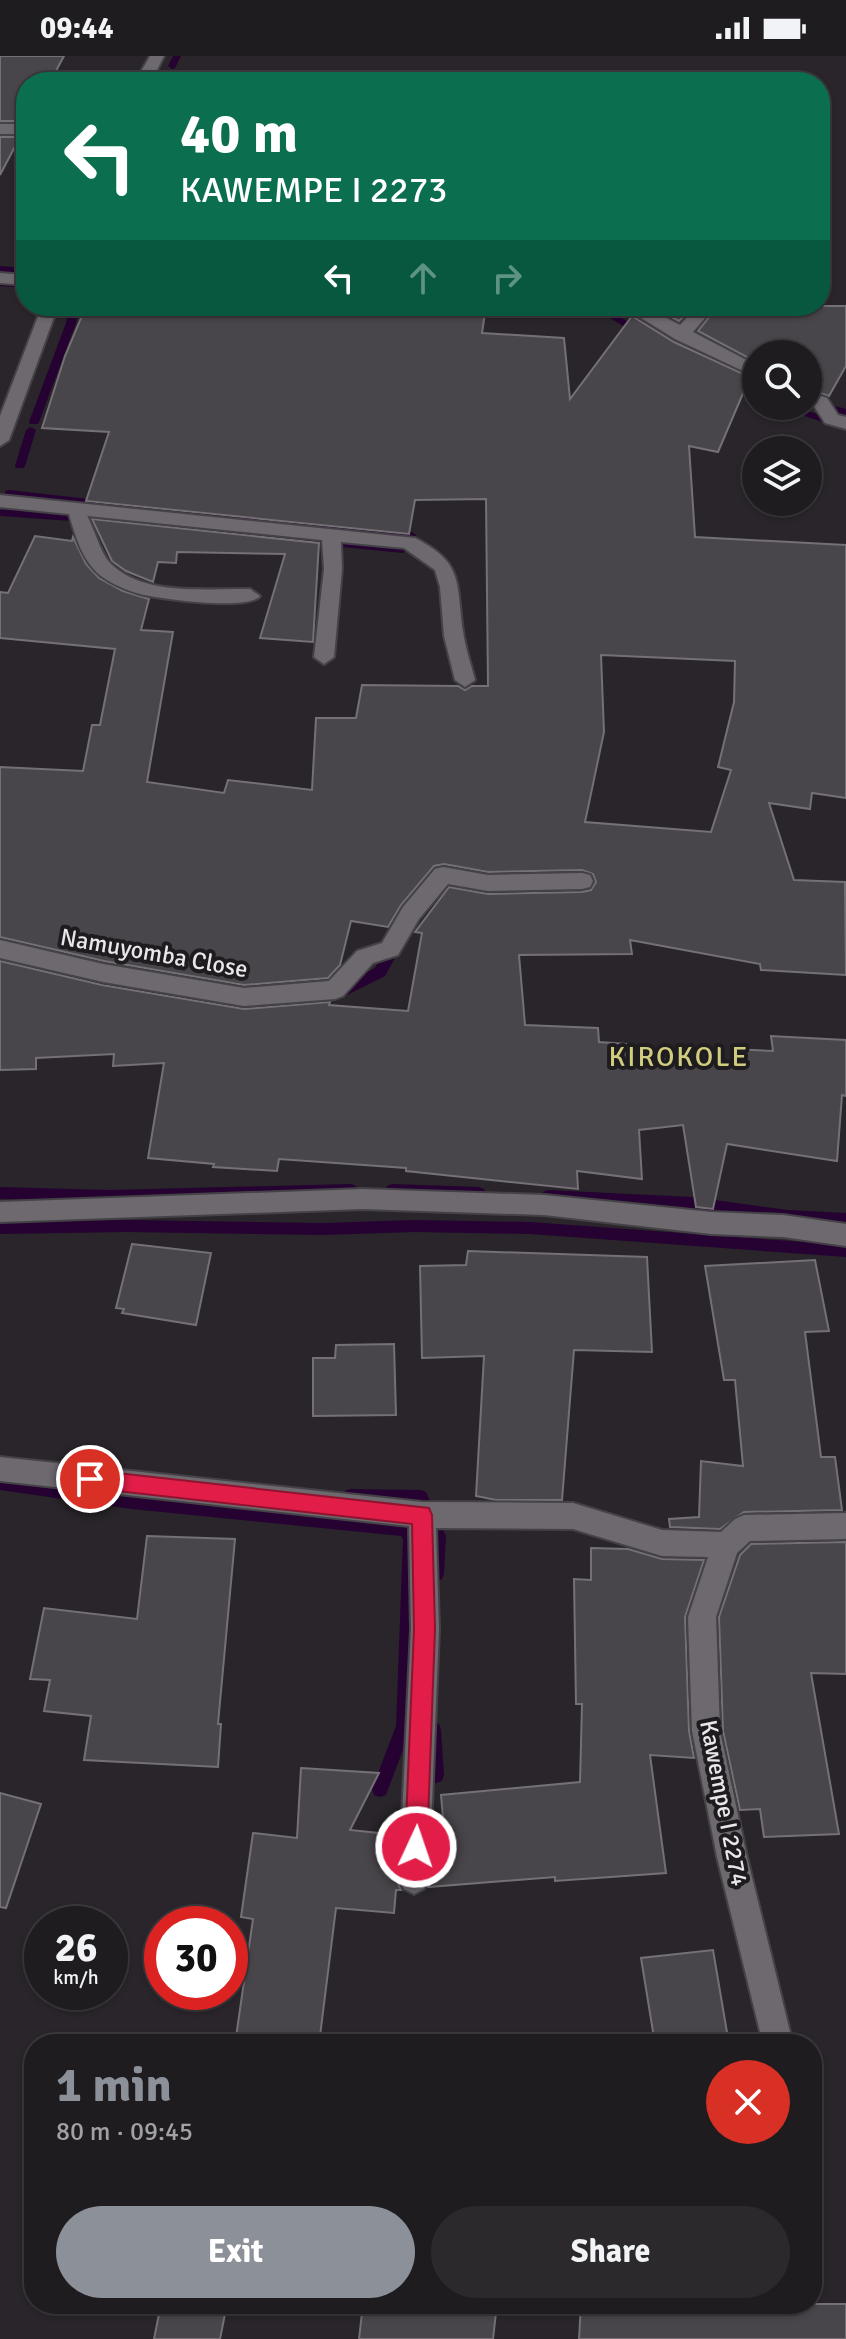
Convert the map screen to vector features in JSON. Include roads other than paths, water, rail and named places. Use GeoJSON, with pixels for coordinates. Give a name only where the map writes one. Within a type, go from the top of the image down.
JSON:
{"type":"FeatureCollection","features":[{"type":"Feature","properties":{"kind":"street"},"geometry":{"type":"LineString","coordinates":[[0,440],[46,316]]}},
{"type":"Feature","properties":{"kind":"street"},"geometry":{"type":"LineString","coordinates":[[648,316],[742,365]]}},
{"type":"Feature","properties":{"kind":"street"},"geometry":{"type":"LineString","coordinates":[[681,335],[698,316]]}},
{"type":"Feature","properties":{"kind":"street"},"geometry":{"type":"LineString","coordinates":[[822,404],[831,419],[846,423]]}},
{"type":"Feature","properties":{"kind":"street"},"geometry":{"type":"LineString","coordinates":[[0,501],[408,542],[435,554],[452,582],[453,630],[465,680]]}},
{"type":"Feature","properties":{"kind":"street"},"geometry":{"type":"LineString","coordinates":[[77,511],[92,554],[123,583],[165,592],[250,596]]}},
{"type":"Feature","properties":{"kind":"street"},"geometry":{"type":"LineString","coordinates":[[324,657],[333,569],[331,536]]}},
{"type":"Feature","properties":{"kind":"street","name":"Namuyomba Close"},"geometry":{"type":"LineString","coordinates":[[0,949],[103,973],[244,997],[335,990],[365,957],[390,949],[411,913],[443,875],[488,883],[582,881]]}},
{"type":"Feature","properties":{"kind":"street"},"geometry":{"type":"LineString","coordinates":[[0,1212],[362,1199],[544,1205],[711,1223],[783,1226],[846,1235]]}},
{"type":"Feature","properties":{"kind":"street"},"geometry":{"type":"LineString","coordinates":[[0,1469],[422,1515],[573,1516],[662,1543],[726,1545],[744,1528],[846,1526]]}},
{"type":"Feature","properties":{"kind":"street"},"geometry":{"type":"LineString","coordinates":[[414,1879],[425,1629],[422,1515]]}},
{"type":"Feature","properties":{"kind":"street","name":"Kawempe I 2274"},"geometry":{"type":"LineString","coordinates":[[726,1545],[702,1617],[706,1731],[732,1857],[776,2034]]}},
{"type":"Feature","properties":{"kind":"waterway"},"geometry":{"type":"LineString","coordinates":[[172,66],[177,56]]}},
{"type":"Feature","properties":{"kind":"waterway"},"geometry":{"type":"LineString","coordinates":[[0,269],[16,270]]}},
{"type":"Feature","properties":{"kind":"waterway"},"geometry":{"type":"LineString","coordinates":[[0,283],[16,284]]}},
{"type":"Feature","properties":{"kind":"waterway"},"geometry":{"type":"LineString","coordinates":[[34,422],[72,316]]}},
{"type":"Feature","properties":{"kind":"waterway"},"geometry":{"type":"LineString","coordinates":[[612,316],[643,333]]}},
{"type":"Feature","properties":{"kind":"waterway"},"geometry":{"type":"LineString","coordinates":[[637,316],[742,374]]}},
{"type":"Feature","properties":{"kind":"waterway"},"geometry":{"type":"LineString","coordinates":[[728,380],[742,387]]}},
{"type":"Feature","properties":{"kind":"waterway"},"geometry":{"type":"LineString","coordinates":[[822,406],[846,412]]}},
{"type":"Feature","properties":{"kind":"waterway"},"geometry":{"type":"LineString","coordinates":[[822,419],[846,427]]}},
{"type":"Feature","properties":{"kind":"waterway"},"geometry":{"type":"LineString","coordinates":[[20,466],[31,430]]}},
{"type":"Feature","properties":{"kind":"waterway"},"geometry":{"type":"LineString","coordinates":[[9,494],[267,523]]}},
{"type":"Feature","properties":{"kind":"waterway"},"geometry":{"type":"LineString","coordinates":[[4,513],[100,519],[403,549]]}},
{"type":"Feature","properties":{"kind":"waterway"},"geometry":{"type":"LineString","coordinates":[[292,525],[412,536]]}},
{"type":"Feature","properties":{"kind":"waterway"},"geometry":{"type":"LineString","coordinates":[[336,994],[380,972],[397,943]]}},
{"type":"Feature","properties":{"kind":"waterway"},"geometry":{"type":"LineString","coordinates":[[94,979],[168,996],[207,997]]}},
{"type":"Feature","properties":{"kind":"waterway"},"geometry":{"type":"LineString","coordinates":[[0,1193],[110,1196],[351,1190]]}},
{"type":"Feature","properties":{"kind":"waterway"},"geometry":{"type":"LineString","coordinates":[[392,1190],[479,1193]]}},
{"type":"Feature","properties":{"kind":"waterway"},"geometry":{"type":"LineString","coordinates":[[548,1196],[692,1203],[788,1216],[846,1219]]}},
{"type":"Feature","properties":{"kind":"waterway"},"geometry":{"type":"LineString","coordinates":[[0,1228],[530,1228],[846,1251]]}},
{"type":"Feature","properties":{"kind":"waterway"},"geometry":{"type":"LineString","coordinates":[[0,1483],[132,1502],[405,1529],[411,1536],[411,1566],[404,1726],[380,1789]]}},
{"type":"Feature","properties":{"kind":"waterway"},"geometry":{"type":"LineString","coordinates":[[350,1496],[421,1497],[438,1536],[436,1574]]}},
{"type":"Feature","properties":{"kind":"waterway"},"geometry":{"type":"LineString","coordinates":[[433,1730],[436,1775]]}},
{"type":"Feature","properties":{"kind":"district","name":"KIROKOLE"},"geometry":{"type":"Point","coordinates":[679,1056]}}]}
